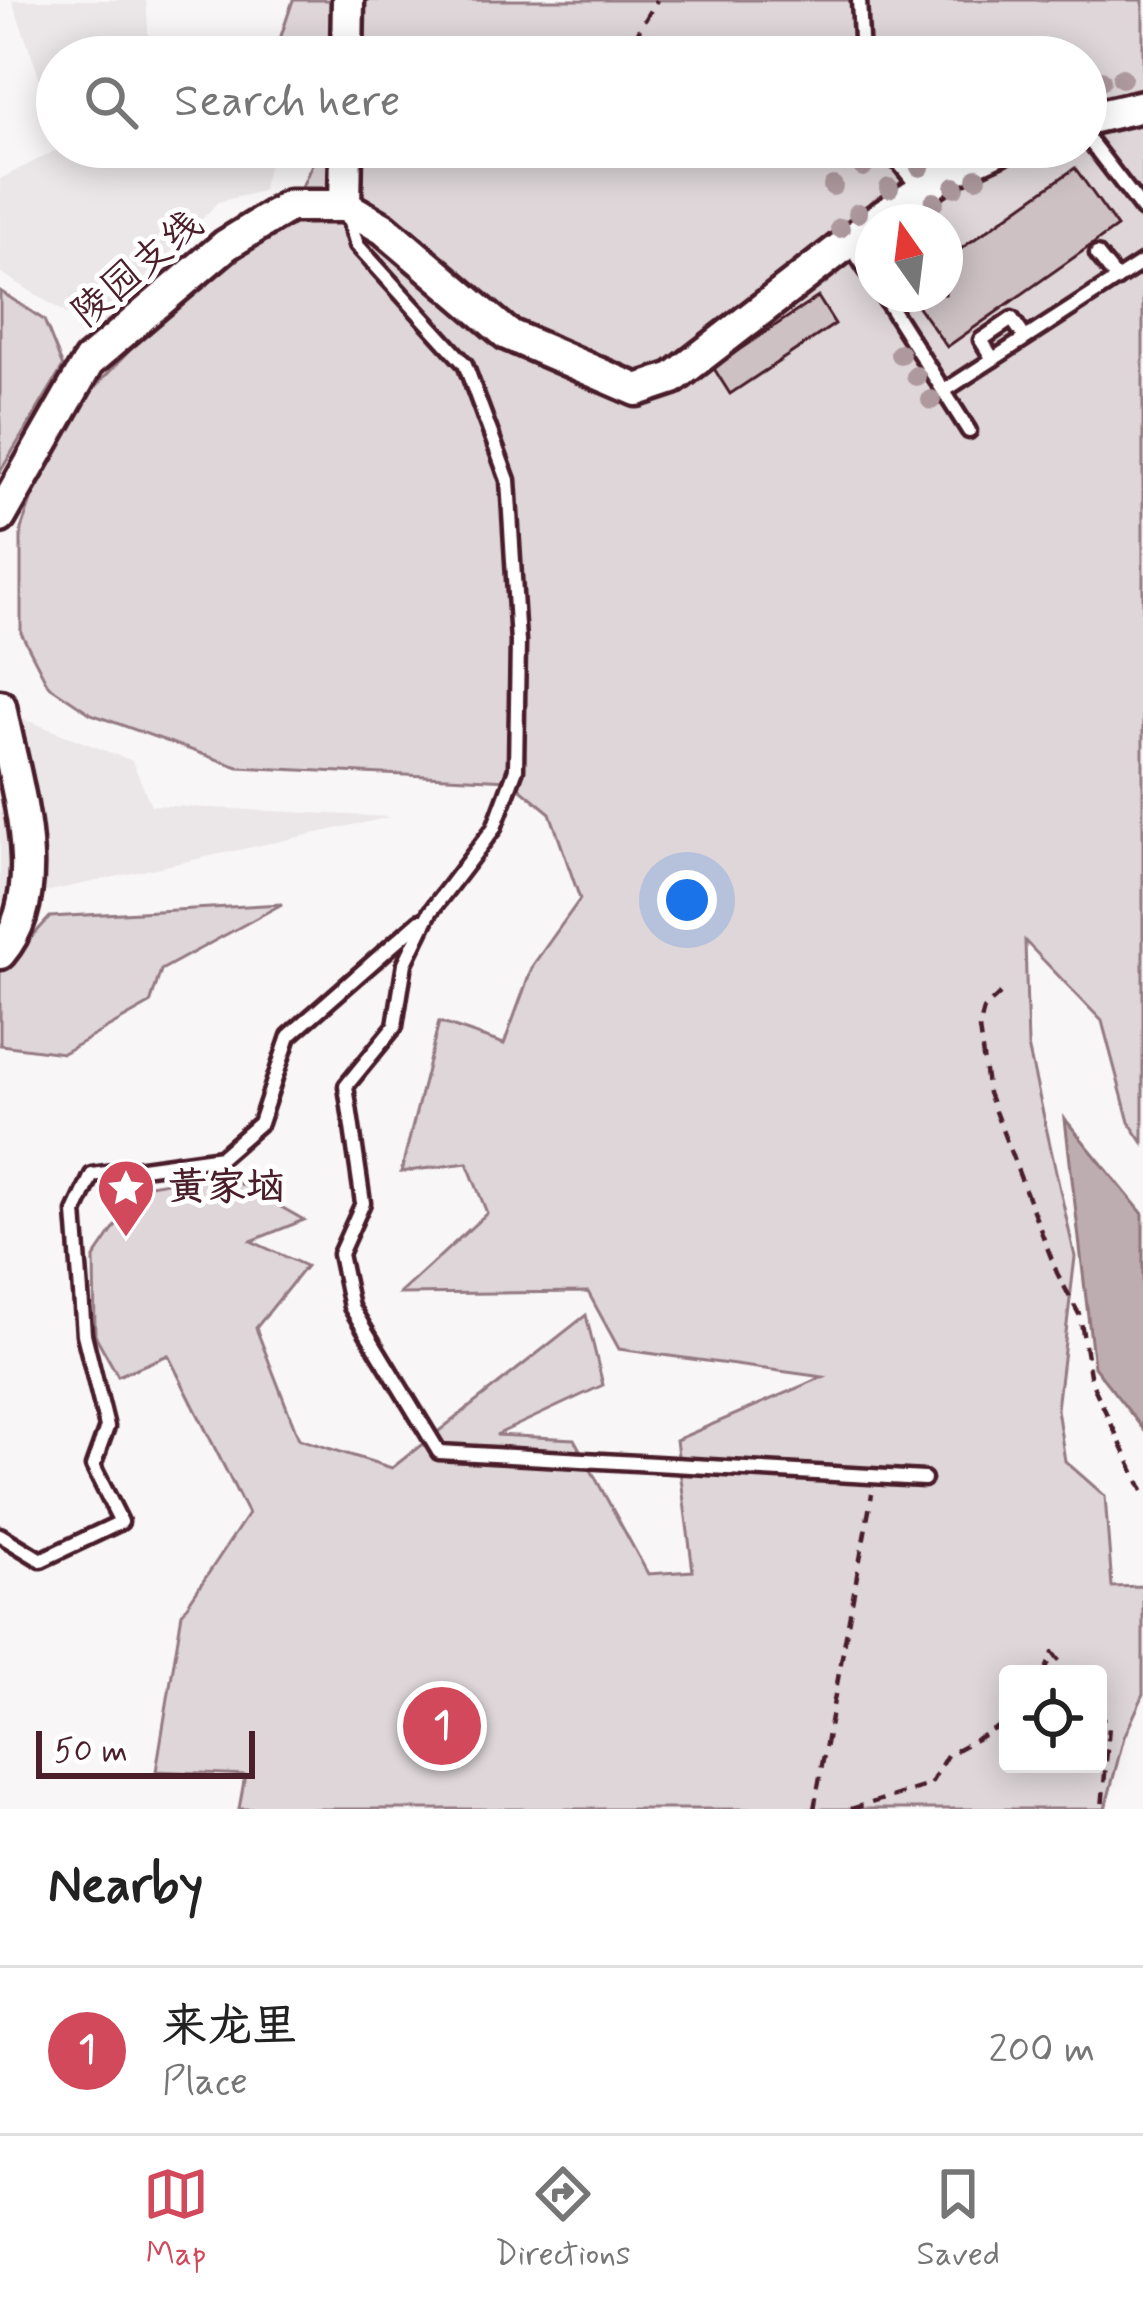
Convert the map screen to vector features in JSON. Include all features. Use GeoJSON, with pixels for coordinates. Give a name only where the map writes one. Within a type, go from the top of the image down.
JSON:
{"type":"FeatureCollection","features":[{"type":"Feature","properties":{"kind":"street"},"geometry":{"type":"LineString","coordinates":[[347,36],[348,0]]}},
{"type":"Feature","properties":{"kind":"street"},"geometry":{"type":"LineString","coordinates":[[1107,114],[1143,106]]}},
{"type":"Feature","properties":{"kind":"street"},"geometry":{"type":"LineString","coordinates":[[346,168],[345,206],[384,229],[507,334],[638,390],[673,378],[855,236]]}},
{"type":"Feature","properties":{"kind":"street"},"geometry":{"type":"LineString","coordinates":[[901,204],[964,168]]}},
{"type":"Feature","properties":{"kind":"street","name":"陵园支线"},"geometry":{"type":"LineString","coordinates":[[0,518],[2,505],[89,361],[226,245],[289,206],[345,206]]}},
{"type":"Feature","properties":{"kind":"street"},"geometry":{"type":"LineString","coordinates":[[0,706],[24,838],[26,893],[12,939],[0,952]]}},
{"type":"Feature","properties":{"kind":"lane"},"geometry":{"type":"LineString","coordinates":[[859,0],[861,36]]}},
{"type":"Feature","properties":{"kind":"lane"},"geometry":{"type":"LineString","coordinates":[[1107,163],[1143,210]]}},
{"type":"Feature","properties":{"kind":"lane"},"geometry":{"type":"LineString","coordinates":[[903,168],[921,191]]}},
{"type":"Feature","properties":{"kind":"lane"},"geometry":{"type":"LineString","coordinates":[[1108,191],[1122,183]]}},
{"type":"Feature","properties":{"kind":"lane"},"geometry":{"type":"LineString","coordinates":[[345,206],[357,245],[465,364],[508,480],[518,641],[516,769],[494,828],[430,912],[405,963],[395,1026],[346,1086],[363,1203],[340,1254],[351,1307],[439,1452],[924,1479]]}},
{"type":"Feature","properties":{"kind":"lane"},"geometry":{"type":"LineString","coordinates":[[1097,254],[1117,279]]}},
{"type":"Feature","properties":{"kind":"lane"},"geometry":{"type":"LineString","coordinates":[[944,391],[1143,262]]}},
{"type":"Feature","properties":{"kind":"lane"},"geometry":{"type":"LineString","coordinates":[[893,312],[969,431]]}},
{"type":"Feature","properties":{"kind":"lane"},"geometry":{"type":"LineString","coordinates":[[993,359],[981,340],[1012,319],[1025,338]]}},
{"type":"Feature","properties":{"kind":"lane"},"geometry":{"type":"LineString","coordinates":[[904,329],[918,320]]}},
{"type":"Feature","properties":{"kind":"lane"},"geometry":{"type":"LineString","coordinates":[[0,1535],[41,1560],[121,1522],[93,1466],[107,1427],[84,1334],[75,1212],[92,1175],[221,1157],[260,1123],[289,1036],[430,912]]}},
{"type":"Feature","properties":{"kind":"path"},"geometry":{"type":"LineString","coordinates":[[636,36],[657,0]]}},
{"type":"Feature","properties":{"kind":"path"},"geometry":{"type":"LineString","coordinates":[[1000,994],[983,1009],[979,1029],[988,1093],[1057,1273],[1080,1316],[1091,1381],[1143,1491]]}},
{"type":"Feature","properties":{"kind":"path"},"geometry":{"type":"LineString","coordinates":[[814,1809],[875,1476]]}},
{"type":"Feature","properties":{"kind":"path"},"geometry":{"type":"LineString","coordinates":[[851,1809],[930,1785],[947,1755],[999,1728]]}},
{"type":"Feature","properties":{"kind":"path"},"geometry":{"type":"LineString","coordinates":[[1102,1809],[1105,1773]]}},
{"type":"Feature","properties":{"kind":"shaded area"},"geometry":{"type":"Polygon","coordinates":[[[12,0],[146,0],[149,36],[36,36],[36,68],[12,0]]]}},
{"type":"Feature","properties":{"kind":"shaded area"},"geometry":{"type":"Polygon","coordinates":[[[293,0],[1143,0],[1143,1143],[1129,1122],[1102,1021],[1025,941],[1028,1046],[1075,1257],[1057,1409],[1065,1461],[1105,1496],[1112,1587],[1143,1586],[1143,1696],[1124,1737],[1105,1809],[239,1809],[245,1775],[156,1771],[182,1613],[248,1514],[168,1355],[118,1376],[95,1335],[94,1258],[143,1186],[221,1173],[304,1220],[251,1241],[306,1266],[256,1328],[299,1439],[392,1468],[586,1315],[603,1385],[496,1435],[574,1439],[648,1574],[693,1571],[676,1440],[823,1377],[619,1349],[588,1292],[399,1294],[487,1213],[467,1163],[401,1172],[439,1022],[504,1044],[533,965],[580,899],[550,813],[510,780],[238,767],[91,714],[48,685],[21,633],[21,529],[57,427],[212,264],[297,198],[310,168],[1107,168],[1107,36],[281,36],[293,0]]]}},
{"type":"Feature","properties":{"kind":"shaded area"},"geometry":{"type":"Polygon","coordinates":[[[36,160],[36,168],[268,168],[262,191],[218,202],[96,332],[0,272],[0,179],[36,160]]]}},
{"type":"Feature","properties":{"kind":"shaded area"},"geometry":{"type":"Polygon","coordinates":[[[0,291],[44,320],[63,367],[0,472],[0,291]]]}},
{"type":"Feature","properties":{"kind":"shaded area"},"geometry":{"type":"Polygon","coordinates":[[[0,710],[132,761],[151,805],[390,817],[0,902],[0,710]]]}},
{"type":"Feature","properties":{"kind":"shaded area"},"geometry":{"type":"Polygon","coordinates":[[[282,904],[161,970],[150,1004],[63,1053],[0,1045],[0,972],[50,917],[282,904]]]}},
{"type":"Feature","properties":{"kind":"shaded area"},"geometry":{"type":"Polygon","coordinates":[[[1065,1119],[1143,1214],[1143,1429],[1094,1367],[1065,1119]]]}},
{"type":"Feature","properties":{"kind":"building"},"geometry":{"type":"Polygon","coordinates":[[[1075,168],[1117,227],[947,347],[922,312],[963,312],[963,247],[1075,168]]]}},
{"type":"Feature","properties":{"kind":"building"},"geometry":{"type":"Polygon","coordinates":[[[818,297],[835,324],[730,394],[713,367],[818,297]]]}},
{"type":"Feature","properties":{"kind":"place","name":"黄家垴"},"geometry":{"type":"Point","coordinates":[126,1239]}},
{"type":"Feature","properties":{"kind":"place","name":"来龙里"},"geometry":{"type":"Point","coordinates":[442,1726]}}]}
